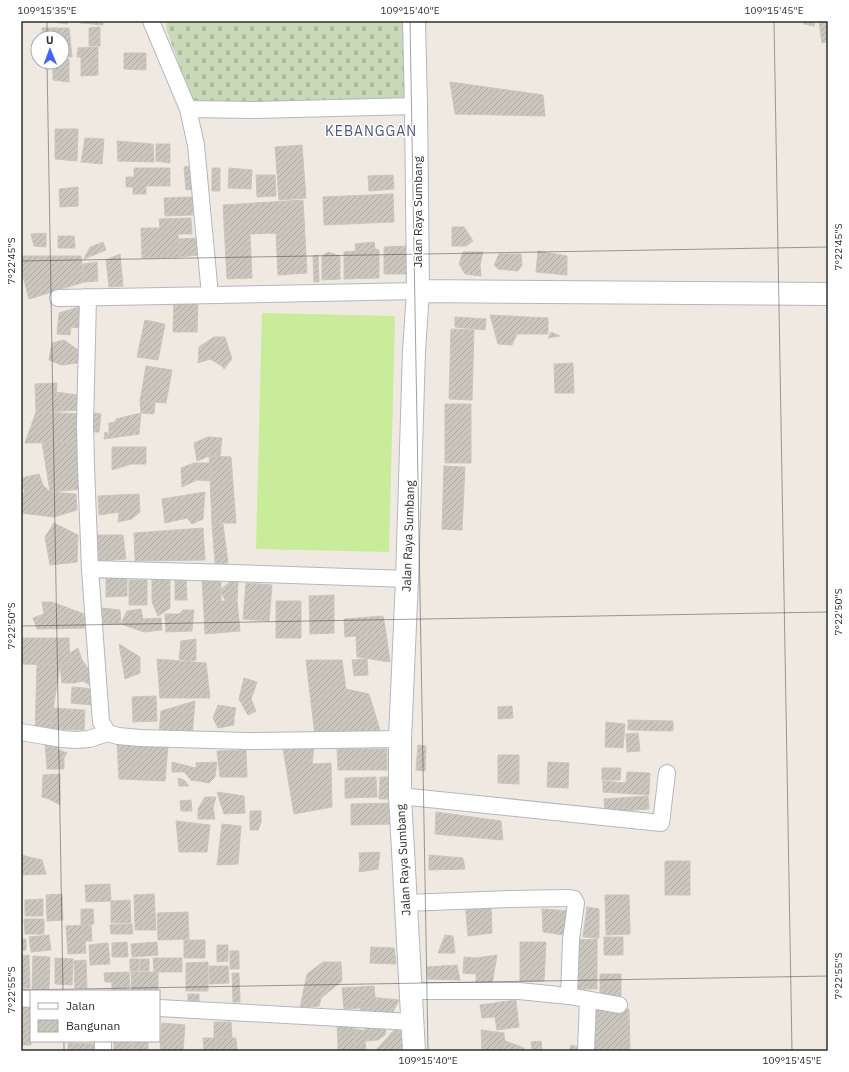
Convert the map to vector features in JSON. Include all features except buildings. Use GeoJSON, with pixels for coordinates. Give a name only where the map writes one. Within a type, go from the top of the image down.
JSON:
{"type":"FeatureCollection","features":[{"type":"Feature","properties":{"kind":"street"},"geometry":{"type":"LineString","coordinates":[[151,21],[188,109],[196,145],[210,295]]}},
{"type":"Feature","properties":{"kind":"street","name":"Jalan Raya Sumbang"},"geometry":{"type":"LineString","coordinates":[[414,21],[418,291],[414,359],[400,739],[400,796],[414,1051]]}},
{"type":"Feature","properties":{"kind":"street"},"geometry":{"type":"LineString","coordinates":[[188,109],[254,110],[416,106]]}},
{"type":"Feature","properties":{"kind":"street"},"geometry":{"type":"LineString","coordinates":[[58,298],[418,291],[828,294]]}},
{"type":"Feature","properties":{"kind":"street"},"geometry":{"type":"LineString","coordinates":[[88,297],[86,424],[90,570],[101,722],[108,733]]}},
{"type":"Feature","properties":{"kind":"street"},"geometry":{"type":"LineString","coordinates":[[90,570],[407,579]]}},
{"type":"Feature","properties":{"kind":"street"},"geometry":{"type":"LineString","coordinates":[[21,732],[75,740],[89,739],[108,733],[118,736],[133,737],[247,740],[400,739]]}},
{"type":"Feature","properties":{"kind":"street"},"geometry":{"type":"LineString","coordinates":[[400,796],[660,822],[667,773]]}},
{"type":"Feature","properties":{"kind":"street"},"geometry":{"type":"LineString","coordinates":[[406,903],[518,898],[574,899],[576,903],[571,940],[570,996]]}},
{"type":"Feature","properties":{"kind":"street"},"geometry":{"type":"LineString","coordinates":[[410,991],[519,991],[570,996],[619,1005]]}},
{"type":"Feature","properties":{"kind":"street"},"geometry":{"type":"LineString","coordinates":[[586,1051],[588,1000]]}},
{"type":"Feature","properties":{"kind":"street"},"geometry":{"type":"LineString","coordinates":[[160,1008],[412,1022]]}},
{"type":"Feature","properties":{"kind":"green space"},"geometry":{"type":"Polygon","coordinates":[[[166,21],[406,21],[407,101],[252,104],[192,100],[167,31],[166,21]]]}},
{"type":"Feature","properties":{"kind":"green space"},"geometry":{"type":"Polygon","coordinates":[[[262,313],[395,316],[389,552],[256,549],[262,313]]]}},
{"type":"Feature","properties":{"kind":"district","name":"KEBANGGAN"},"geometry":{"type":"Point","coordinates":[371,131]}}]}
